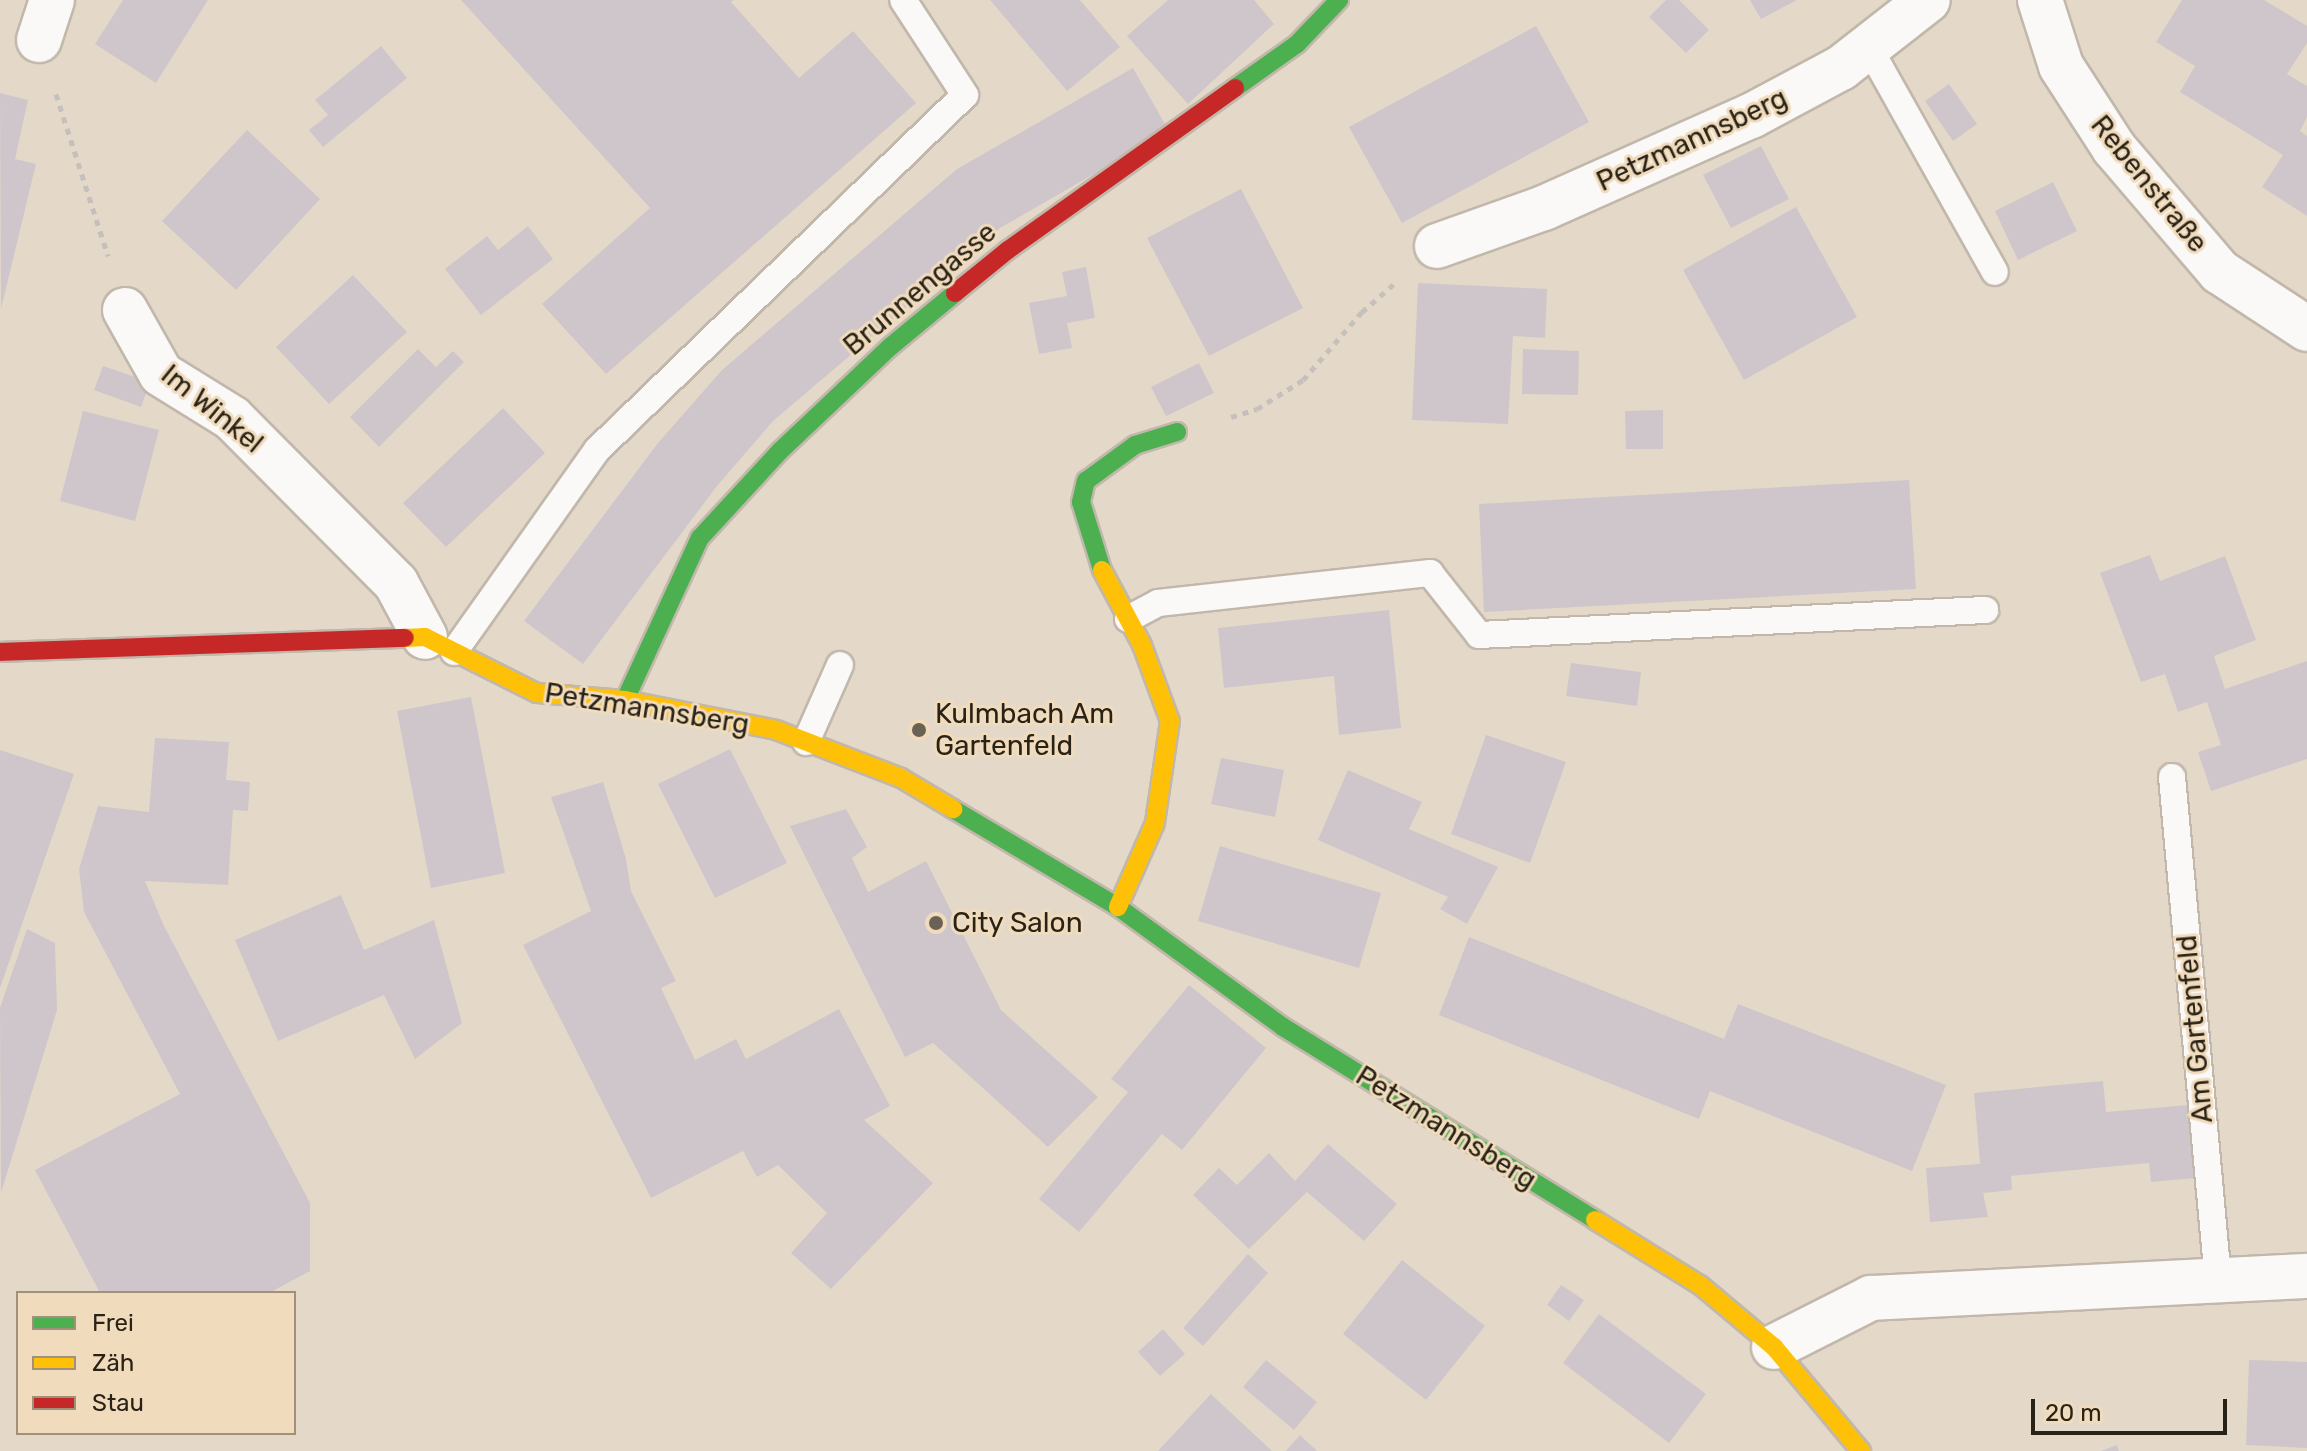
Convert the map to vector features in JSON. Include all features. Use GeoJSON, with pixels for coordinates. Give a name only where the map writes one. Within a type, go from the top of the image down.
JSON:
{"type":"FeatureCollection","features":[{"type":"Feature","properties":{"kind":"street","name":"Brunnengasse"},"geometry":{"type":"LineString","coordinates":[[625,700],[700,538],[780,451],[890,347],[1008,250],[1297,44],[1339,0]]}},
{"type":"Feature","properties":{"kind":"street","name":"Petzmannsberg"},"geometry":{"type":"LineString","coordinates":[[1437,246],[1544,208],[1693,143],[1841,68],[1928,0]]}},
{"type":"Feature","properties":{"kind":"street","name":"Rebenstraße"},"geometry":{"type":"LineString","coordinates":[[2040,0],[2061,66],[2114,148],[2220,272],[2307,329]]}},
{"type":"Feature","properties":{"kind":"street","name":"Im Winkel"},"geometry":{"type":"LineString","coordinates":[[125,310],[161,374],[232,418],[396,583],[440,644]]}},
{"type":"Feature","properties":{"kind":"street"},"geometry":{"type":"LineString","coordinates":[[1118,907],[1155,823],[1170,721],[1128,619],[1102,571],[1081,502],[1086,481],[1135,445],[1177,432]]}},
{"type":"Feature","properties":{"kind":"street","name":"Petzmannsberg"},"geometry":{"type":"LineString","coordinates":[[0,652],[440,644],[537,693],[625,700],[776,730],[901,778],[1118,907],[1283,1027],[1700,1285],[1774,1347],[1842,1424],[1861,1451]]}},
{"type":"Feature","properties":{"kind":"street"},"geometry":{"type":"LineString","coordinates":[[1774,1347],[1871,1298],[2307,1276]]}},
{"type":"Feature","properties":{"kind":"lane"},"geometry":{"type":"LineString","coordinates":[[440,644],[597,450],[965,95],[903,0]]}},
{"type":"Feature","properties":{"kind":"lane"},"geometry":{"type":"LineString","coordinates":[[1868,46],[1995,272]]}},
{"type":"Feature","properties":{"kind":"lane"},"geometry":{"type":"LineString","coordinates":[[1128,619],[1158,603],[1430,573],[1479,635],[1985,610]]}},
{"type":"Feature","properties":{"kind":"lane"},"geometry":{"type":"LineString","coordinates":[[806,742],[840,665]]}},
{"type":"Feature","properties":{"kind":"lane","name":"Am Gartenfeld"},"geometry":{"type":"LineString","coordinates":[[2172,777],[2218,1280]]}},
{"type":"Feature","properties":{"kind":"path"},"geometry":{"type":"LineString","coordinates":[[46,20],[125,310]]}},
{"type":"Feature","properties":{"kind":"path"},"geometry":{"type":"LineString","coordinates":[[1177,432],[1257,409],[1303,380],[1362,312],[1437,246]]}},
{"type":"Feature","properties":{"kind":"building"},"geometry":{"type":"Polygon","coordinates":[[[123,0],[208,0],[156,83],[95,44],[123,0]]]}},
{"type":"Feature","properties":{"kind":"building"},"geometry":{"type":"Polygon","coordinates":[[[461,0],[734,0],[731,2],[799,78],[853,31],[916,103],[606,374],[542,304],[650,208],[461,0]]]}},
{"type":"Feature","properties":{"kind":"building"},"geometry":{"type":"Polygon","coordinates":[[[990,0],[1080,0],[1120,47],[1067,91],[990,0]]]}},
{"type":"Feature","properties":{"kind":"building"},"geometry":{"type":"Polygon","coordinates":[[[1168,0],[1254,0],[1274,24],[1188,104],[1127,36],[1168,0]]]}},
{"type":"Feature","properties":{"kind":"building"},"geometry":{"type":"Polygon","coordinates":[[[1666,0],[1679,0],[1709,30],[1686,53],[1649,17],[1666,0]]]}},
{"type":"Feature","properties":{"kind":"building"},"geometry":{"type":"Polygon","coordinates":[[[1750,0],[1797,0],[1761,19],[1750,0]]]}},
{"type":"Feature","properties":{"kind":"building"},"geometry":{"type":"Polygon","coordinates":[[[2182,0],[2264,0],[2307,26],[2307,43],[2287,74],[2307,86],[2307,117],[2300,131],[2307,136],[2307,216],[2262,187],[2283,155],[2180,92],[2195,66],[2156,42],[2182,0]]]}},
{"type":"Feature","properties":{"kind":"building"},"geometry":{"type":"Polygon","coordinates":[[[1536,26],[1589,122],[1402,223],[1349,127],[1536,26]]]}},
{"type":"Feature","properties":{"kind":"building"},"geometry":{"type":"Polygon","coordinates":[[[381,46],[407,78],[323,147],[309,130],[328,115],[315,100],[381,46]]]}},
{"type":"Feature","properties":{"kind":"building"},"geometry":{"type":"Polygon","coordinates":[[[1133,68],[1169,131],[1000,228],[773,421],[717,486],[583,664],[524,621],[658,443],[722,370],[957,169],[1133,68]]]}},
{"type":"Feature","properties":{"kind":"building"},"geometry":{"type":"Polygon","coordinates":[[[1949,84],[1977,124],[1953,141],[1925,101],[1949,84]]]}},
{"type":"Feature","properties":{"kind":"building"},"geometry":{"type":"Polygon","coordinates":[[[0,93],[28,100],[15,159],[36,164],[1,309],[0,93]]]}},
{"type":"Feature","properties":{"kind":"building"},"geometry":{"type":"Polygon","coordinates":[[[247,130],[320,199],[236,290],[162,221],[247,130]]]}},
{"type":"Feature","properties":{"kind":"building"},"geometry":{"type":"Polygon","coordinates":[[[1761,146],[1789,199],[1731,228],[1703,175],[1761,146]]]}},
{"type":"Feature","properties":{"kind":"building"},"geometry":{"type":"Polygon","coordinates":[[[2053,182],[2077,231],[2018,260],[1995,211],[2053,182]]]}},
{"type":"Feature","properties":{"kind":"building"},"geometry":{"type":"Polygon","coordinates":[[[1241,189],[1303,308],[1209,356],[1147,238],[1241,189]]]}},
{"type":"Feature","properties":{"kind":"building"},"geometry":{"type":"Polygon","coordinates":[[[1796,207],[1857,317],[1744,380],[1683,270],[1796,207]]]}},
{"type":"Feature","properties":{"kind":"building"},"geometry":{"type":"Polygon","coordinates":[[[528,226],[553,259],[481,315],[445,269],[487,236],[498,250],[528,226]]]}},
{"type":"Feature","properties":{"kind":"building"},"geometry":{"type":"Polygon","coordinates":[[[1086,267],[1095,318],[1067,323],[1072,348],[1039,354],[1029,303],[1067,296],[1062,272],[1086,267]]]}},
{"type":"Feature","properties":{"kind":"building"},"geometry":{"type":"Polygon","coordinates":[[[353,275],[407,332],[329,404],[276,347],[353,275]]]}},
{"type":"Feature","properties":{"kind":"building"},"geometry":{"type":"Polygon","coordinates":[[[1418,283],[1547,289],[1545,338],[1513,336],[1508,424],[1412,420],[1418,283]]]}},
{"type":"Feature","properties":{"kind":"building"},"geometry":{"type":"Polygon","coordinates":[[[418,349],[436,367],[453,351],[464,362],[379,447],[350,417],[418,349]]]}},
{"type":"Feature","properties":{"kind":"building"},"geometry":{"type":"Polygon","coordinates":[[[1523,349],[1579,351],[1578,395],[1522,394],[1523,349]]]}},
{"type":"Feature","properties":{"kind":"building"},"geometry":{"type":"Polygon","coordinates":[[[1199,363],[1214,393],[1166,416],[1151,387],[1199,363]]]}},
{"type":"Feature","properties":{"kind":"building"},"geometry":{"type":"Polygon","coordinates":[[[103,366],[150,382],[141,407],[94,390],[103,366]]]}},
{"type":"Feature","properties":{"kind":"building"},"geometry":{"type":"Polygon","coordinates":[[[503,408],[545,453],[446,547],[403,503],[503,408]]]}},
{"type":"Feature","properties":{"kind":"building"},"geometry":{"type":"Polygon","coordinates":[[[1663,410],[1663,449],[1626,449],[1625,411],[1663,410]]]}},
{"type":"Feature","properties":{"kind":"building"},"geometry":{"type":"Polygon","coordinates":[[[83,411],[159,430],[135,521],[60,501],[83,411]]]}},
{"type":"Feature","properties":{"kind":"building"},"geometry":{"type":"Polygon","coordinates":[[[1909,480],[1916,589],[1484,612],[1479,504],[1909,480]]]}},
{"type":"Feature","properties":{"kind":"building"},"geometry":{"type":"Polygon","coordinates":[[[2150,555],[2160,581],[2225,556],[2256,640],[2214,656],[2225,689],[2307,661],[2307,759],[2211,791],[2198,752],[2221,745],[2207,702],[2178,712],[2165,674],[2141,682],[2100,573],[2150,555]]]}},
{"type":"Feature","properties":{"kind":"building"},"geometry":{"type":"Polygon","coordinates":[[[1389,610],[1401,728],[1339,735],[1334,676],[1224,688],[1218,628],[1389,610]]]}},
{"type":"Feature","properties":{"kind":"building"},"geometry":{"type":"Polygon","coordinates":[[[1571,663],[1641,672],[1637,706],[1566,696],[1571,663]]]}},
{"type":"Feature","properties":{"kind":"building"},"geometry":{"type":"Polygon","coordinates":[[[471,697],[505,873],[431,888],[397,711],[471,697]]]}},
{"type":"Feature","properties":{"kind":"building"},"geometry":{"type":"Polygon","coordinates":[[[1486,735],[1566,762],[1530,863],[1451,834],[1486,735]]]}},
{"type":"Feature","properties":{"kind":"building"},"geometry":{"type":"Polygon","coordinates":[[[155,738],[229,742],[226,780],[250,782],[248,811],[233,810],[228,885],[145,881],[164,926],[310,1203],[310,1271],[273,1291],[99,1291],[35,1170],[180,1094],[84,912],[79,869],[98,806],[149,812],[155,738]]]}},
{"type":"Feature","properties":{"kind":"building"},"geometry":{"type":"Polygon","coordinates":[[[730,749],[787,863],[715,898],[658,784],[730,749]]]}},
{"type":"Feature","properties":{"kind":"building"},"geometry":{"type":"Polygon","coordinates":[[[0,750],[74,774],[0,988],[0,750]]]}},
{"type":"Feature","properties":{"kind":"building"},"geometry":{"type":"Polygon","coordinates":[[[1221,758],[1284,770],[1275,817],[1211,804],[1221,758]]]}},
{"type":"Feature","properties":{"kind":"building"},"geometry":{"type":"Polygon","coordinates":[[[1348,770],[1422,802],[1409,829],[1498,867],[1467,924],[1440,909],[1448,897],[1318,840],[1348,770]]]}},
{"type":"Feature","properties":{"kind":"building"},"geometry":{"type":"Polygon","coordinates":[[[603,782],[626,859],[631,891],[676,981],[661,988],[695,1060],[736,1039],[746,1059],[839,1009],[890,1106],[864,1120],[933,1183],[831,1289],[791,1253],[827,1213],[778,1165],[757,1177],[743,1151],[651,1198],[523,945],[591,911],[551,797],[603,782]]]}},
{"type":"Feature","properties":{"kind":"building"},"geometry":{"type":"Polygon","coordinates":[[[846,809],[867,847],[852,858],[868,892],[926,861],[1001,1010],[1098,1097],[1048,1147],[933,1043],[905,1057],[790,826],[846,809]]]}},
{"type":"Feature","properties":{"kind":"building"},"geometry":{"type":"Polygon","coordinates":[[[1220,846],[1381,893],[1359,968],[1198,921],[1220,846]]]}},
{"type":"Feature","properties":{"kind":"building"},"geometry":{"type":"Polygon","coordinates":[[[341,895],[364,950],[434,920],[462,1023],[415,1059],[384,995],[278,1041],[235,940],[341,895]]]}},
{"type":"Feature","properties":{"kind":"building"},"geometry":{"type":"Polygon","coordinates":[[[27,929],[55,943],[57,1010],[1,1193],[0,1008],[27,929]]]}},
{"type":"Feature","properties":{"kind":"building"},"geometry":{"type":"Polygon","coordinates":[[[1469,937],[1724,1039],[1738,1004],[1946,1085],[1912,1171],[1710,1091],[1699,1119],[1439,1015],[1469,937]]]}},
{"type":"Feature","properties":{"kind":"building"},"geometry":{"type":"Polygon","coordinates":[[[1189,985],[1266,1048],[1182,1150],[1162,1134],[1079,1232],[1039,1199],[1128,1092],[1111,1079],[1189,985]]]}},
{"type":"Feature","properties":{"kind":"building"},"geometry":{"type":"Polygon","coordinates":[[[2103,1081],[2106,1112],[2189,1105],[2195,1178],[2151,1182],[2149,1163],[2011,1176],[2012,1190],[1983,1193],[1988,1217],[1930,1222],[1926,1168],[1980,1164],[1974,1093],[2103,1081]]]}},
{"type":"Feature","properties":{"kind":"building"},"geometry":{"type":"Polygon","coordinates":[[[1328,1144],[1397,1204],[1364,1241],[1307,1192],[1249,1249],[1193,1195],[1219,1168],[1237,1185],[1269,1153],[1295,1181],[1328,1144]]]}},
{"type":"Feature","properties":{"kind":"building"},"geometry":{"type":"Polygon","coordinates":[[[1248,1254],[1268,1273],[1203,1346],[1183,1328],[1248,1254]]]}},
{"type":"Feature","properties":{"kind":"building"},"geometry":{"type":"Polygon","coordinates":[[[1402,1260],[1485,1326],[1426,1400],[1343,1334],[1402,1260]]]}},
{"type":"Feature","properties":{"kind":"building"},"geometry":{"type":"Polygon","coordinates":[[[1561,1285],[1584,1300],[1569,1321],[1547,1305],[1561,1285]]]}},
{"type":"Feature","properties":{"kind":"building"},"geometry":{"type":"Polygon","coordinates":[[[1599,1314],[1706,1394],[1669,1443],[1563,1363],[1599,1314]]]}},
{"type":"Feature","properties":{"kind":"building"},"geometry":{"type":"Polygon","coordinates":[[[1163,1329],[1185,1354],[1160,1376],[1138,1352],[1163,1329]]]}},
{"type":"Feature","properties":{"kind":"building"},"geometry":{"type":"Polygon","coordinates":[[[1266,1360],[1317,1402],[1294,1430],[1243,1387],[1266,1360]]]}},
{"type":"Feature","properties":{"kind":"building"},"geometry":{"type":"Polygon","coordinates":[[[2249,1360],[2307,1362],[2307,1448],[2246,1445],[2249,1360]]]}},
{"type":"Feature","properties":{"kind":"building"},"geometry":{"type":"Polygon","coordinates":[[[1211,1394],[1272,1451],[1158,1451],[1211,1394]]]}},
{"type":"Feature","properties":{"kind":"building"},"geometry":{"type":"Polygon","coordinates":[[[1300,1435],[1317,1451],[1286,1451],[1300,1435]]]}},
{"type":"Feature","properties":{"kind":"building"},"geometry":{"type":"Polygon","coordinates":[[[2117,1445],[2119,1451],[2101,1451],[2117,1445]]]}},
{"type":"Feature","properties":{"kind":"traffic: fast"},"geometry":{"type":"LineString","coordinates":[[1235,88],[1297,44],[1339,0]]}},
{"type":"Feature","properties":{"kind":"traffic: fast"},"geometry":{"type":"LineString","coordinates":[[625,700],[700,538],[780,451],[890,347],[955,293]]}},
{"type":"Feature","properties":{"kind":"traffic: fast"},"geometry":{"type":"LineString","coordinates":[[1102,570],[1081,502],[1086,481],[1135,445],[1177,432]]}},
{"type":"Feature","properties":{"kind":"traffic: fast"},"geometry":{"type":"LineString","coordinates":[[953,809],[1118,907],[1283,1027],[1595,1220]]}},
{"type":"Feature","properties":{"kind":"traffic: slow"},"geometry":{"type":"LineString","coordinates":[[1102,570],[1142,645],[1170,721],[1155,823],[1118,907]]}},
{"type":"Feature","properties":{"kind":"traffic: slow"},"geometry":{"type":"LineString","coordinates":[[405,638],[425,637],[537,693],[625,700],[776,730],[901,778],[953,809]]}},
{"type":"Feature","properties":{"kind":"traffic: slow"},"geometry":{"type":"LineString","coordinates":[[1595,1220],[1700,1285],[1774,1347],[1861,1451]]}},
{"type":"Feature","properties":{"kind":"traffic: jam"},"geometry":{"type":"LineString","coordinates":[[955,293],[1008,250],[1235,88]]}},
{"type":"Feature","properties":{"kind":"traffic: jam"},"geometry":{"type":"LineString","coordinates":[[0,652],[405,638]]}},
{"type":"Feature","properties":{"kind":"place","name":"Kulmbach Am Gartenfeld"},"geometry":{"type":"Point","coordinates":[919,730]}},
{"type":"Feature","properties":{"kind":"place","name":"City Salon"},"geometry":{"type":"Point","coordinates":[936,923]}}]}
